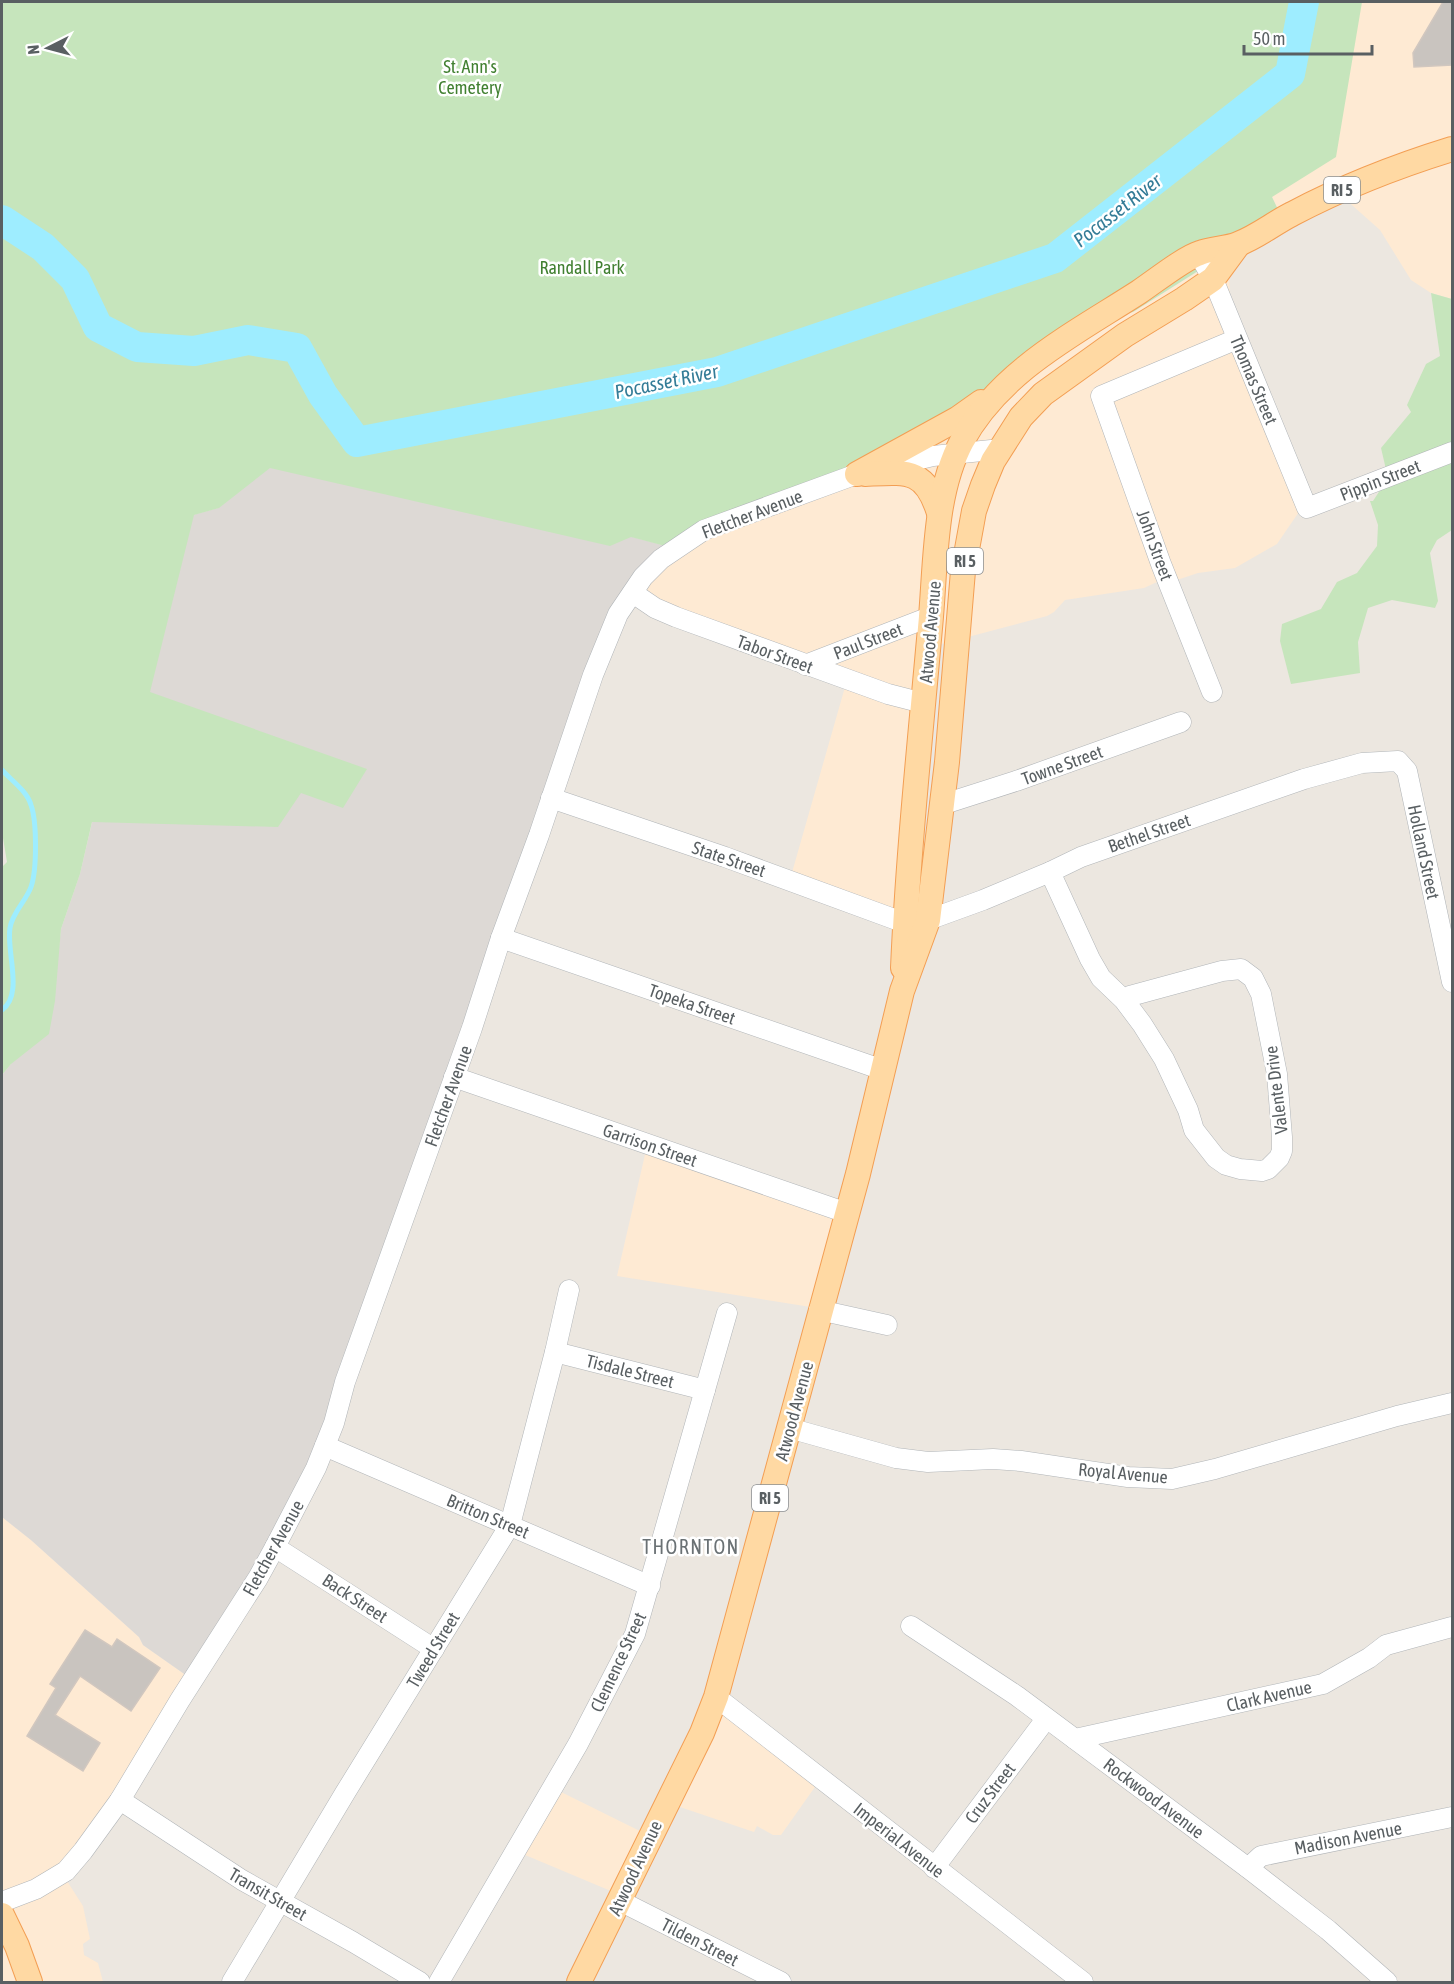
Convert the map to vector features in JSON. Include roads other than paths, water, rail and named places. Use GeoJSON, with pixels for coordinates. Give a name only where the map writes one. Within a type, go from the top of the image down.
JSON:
{"type":"FeatureCollection","features":[{"type":"Feature","properties":{"kind":"main road","name":"Atwood Avenue"},"geometry":{"type":"LineString","coordinates":[[916,922],[905,903],[932,616],[939,513],[956,453],[982,410],[1002,387],[1034,361],[1198,253],[1238,245],[1291,214],[1368,178],[1452,149]]}},
{"type":"Feature","properties":{"kind":"main road","name":"Atwood Avenue"},"geometry":{"type":"LineString","coordinates":[[579,1983],[702,1733],[716,1697],[802,1385],[819,1310],[847,1213],[902,991],[941,805],[965,561],[974,511],[993,461],[1021,417],[1043,394],[1125,335],[1213,279],[1238,245]]}},
{"type":"Feature","properties":{"kind":"main road"},"geometry":{"type":"LineString","coordinates":[[857,474],[957,419],[1002,387]]}},
{"type":"Feature","properties":{"kind":"main road"},"geometry":{"type":"LineString","coordinates":[[857,474],[898,472],[910,474],[925,483],[934,498],[939,513]]}},
{"type":"Feature","properties":{"kind":"main road"},"geometry":{"type":"LineString","coordinates":[[2,1915],[17,1946],[30,1983]]}},
{"type":"Feature","properties":{"kind":"street","name":"Thomas Street"},"geometry":{"type":"LineString","coordinates":[[1198,253],[1213,279],[1307,508]]}},
{"type":"Feature","properties":{"kind":"street","name":"John Street"},"geometry":{"type":"LineString","coordinates":[[1212,692],[1161,564],[1101,396],[1237,339]]}},
{"type":"Feature","properties":{"kind":"street","name":"Fletcher Avenue"},"geometry":{"type":"LineString","coordinates":[[2,1902],[36,1889],[66,1871],[120,1800],[180,1700],[258,1578],[316,1468],[552,798],[593,675],[618,614],[643,577],[661,559],[704,530],[857,474],[933,456],[1001,449]]}},
{"type":"Feature","properties":{"kind":"street","name":"Pippin Street"},"geometry":{"type":"LineString","coordinates":[[1307,508],[1452,452]]}},
{"type":"Feature","properties":{"kind":"street","name":"Tabor Street"},"geometry":{"type":"LineString","coordinates":[[633,593],[655,608],[675,617],[888,694],[923,703]]}},
{"type":"Feature","properties":{"kind":"street","name":"Paul Street"},"geometry":{"type":"LineString","coordinates":[[805,665],[932,616]]}},
{"type":"Feature","properties":{"kind":"street","name":"Towne Street"},"geometry":{"type":"LineString","coordinates":[[941,805],[1016,781],[1181,722]]}},
{"type":"Feature","properties":{"kind":"street","name":"Bethel Street"},"geometry":{"type":"LineString","coordinates":[[916,922],[1050,872],[1081,857],[1304,778],[1362,763],[1398,761]]}},
{"type":"Feature","properties":{"kind":"street","name":"Holland Street"},"geometry":{"type":"LineString","coordinates":[[1398,761],[1407,771],[1452,982]]}},
{"type":"Feature","properties":{"kind":"street","name":"State Street"},"geometry":{"type":"LineString","coordinates":[[552,798],[916,922]]}},
{"type":"Feature","properties":{"kind":"street","name":"Valente Drive"},"geometry":{"type":"LineString","coordinates":[[1050,872],[1101,978],[1124,1000],[1164,1059],[1188,1110],[1194,1130],[1216,1158],[1240,1169],[1262,1171],[1268,1169],[1279,1158],[1282,1151],[1282,1137],[1275,1062],[1262,994],[1253,978],[1241,969],[1222,970],[1130,996],[1124,1000]]}},
{"type":"Feature","properties":{"kind":"street","name":"Topeka Street"},"geometry":{"type":"LineString","coordinates":[[501,938],[883,1070]]}},
{"type":"Feature","properties":{"kind":"street","name":"Garrison Street"},"geometry":{"type":"LineString","coordinates":[[454,1077],[847,1213]]}},
{"type":"Feature","properties":{"kind":"street","name":"Tweed Street"},"geometry":{"type":"LineString","coordinates":[[232,1983],[510,1525],[555,1353],[568,1290]]}},
{"type":"Feature","properties":{"kind":"street"},"geometry":{"type":"LineString","coordinates":[[819,1310],[887,1325]]}},
{"type":"Feature","properties":{"kind":"street","name":"Clemence Street"},"geometry":{"type":"LineString","coordinates":[[440,1983],[578,1744],[635,1634],[727,1313]]}},
{"type":"Feature","properties":{"kind":"street","name":"Tisdale Street"},"geometry":{"type":"LineString","coordinates":[[555,1353],[705,1390]]}},
{"type":"Feature","properties":{"kind":"street","name":"Royal Avenue"},"geometry":{"type":"LineString","coordinates":[[789,1428],[896,1458],[928,1462],[993,1459],[1021,1461],[1128,1477],[1172,1479],[1215,1470],[1397,1416],[1452,1403]]}},
{"type":"Feature","properties":{"kind":"street","name":"Britton Street"},"geometry":{"type":"LineString","coordinates":[[325,1446],[650,1586]]}},
{"type":"Feature","properties":{"kind":"street","name":"Back Street"},"geometry":{"type":"LineString","coordinates":[[276,1547],[434,1649]]}},
{"type":"Feature","properties":{"kind":"street","name":"Rockwood Avenue"},"geometry":{"type":"LineString","coordinates":[[911,1626],[1017,1696],[1248,1868],[1328,1930],[1387,1983]]}},
{"type":"Feature","properties":{"kind":"street","name":"Clark Avenue"},"geometry":{"type":"LineString","coordinates":[[1075,1739],[1323,1684],[1386,1645],[1452,1627]]}},
{"type":"Feature","properties":{"kind":"street","name":"Imperial Avenue"},"geometry":{"type":"LineString","coordinates":[[716,1697],[1083,1983]]}},
{"type":"Feature","properties":{"kind":"street","name":"Cruz Street"},"geometry":{"type":"LineString","coordinates":[[934,1868],[1046,1719]]}},
{"type":"Feature","properties":{"kind":"street","name":"Transit Street"},"geometry":{"type":"LineString","coordinates":[[120,1800],[242,1880],[353,1942],[420,1983]]}},
{"type":"Feature","properties":{"kind":"street","name":"Madison Avenue"},"geometry":{"type":"LineString","coordinates":[[1248,1868],[1261,1856],[1452,1817]]}},
{"type":"Feature","properties":{"kind":"street","name":"Tilden Street"},"geometry":{"type":"LineString","coordinates":[[620,1901],[781,1983]]}},
{"type":"Feature","properties":{"kind":"waterway","name":"Pocasset River"},"geometry":{"type":"LineString","coordinates":[[2,220],[43,247],[75,279],[98,327],[137,347],[194,351],[248,340],[297,348],[323,395],[357,442],[717,372],[1055,258],[1290,74],[1304,2]]}},
{"type":"Feature","properties":{"kind":"waterway"},"geometry":{"type":"LineString","coordinates":[[2,770],[29,800],[33,813],[36,846],[31,887],[11,923],[9,938],[13,972],[12,994],[2,1010]]}},
{"type":"Feature","properties":{"kind":"district","name":"THORNTON"},"geometry":{"type":"Point","coordinates":[691,1546]}},
{"type":"Feature","properties":{"kind":"park label","name":"St. Ann's Cemetery"},"geometry":{"type":"Point","coordinates":[470,76]}},
{"type":"Feature","properties":{"kind":"park label","name":"Randall Park"},"geometry":{"type":"Point","coordinates":[582,267]}}]}
